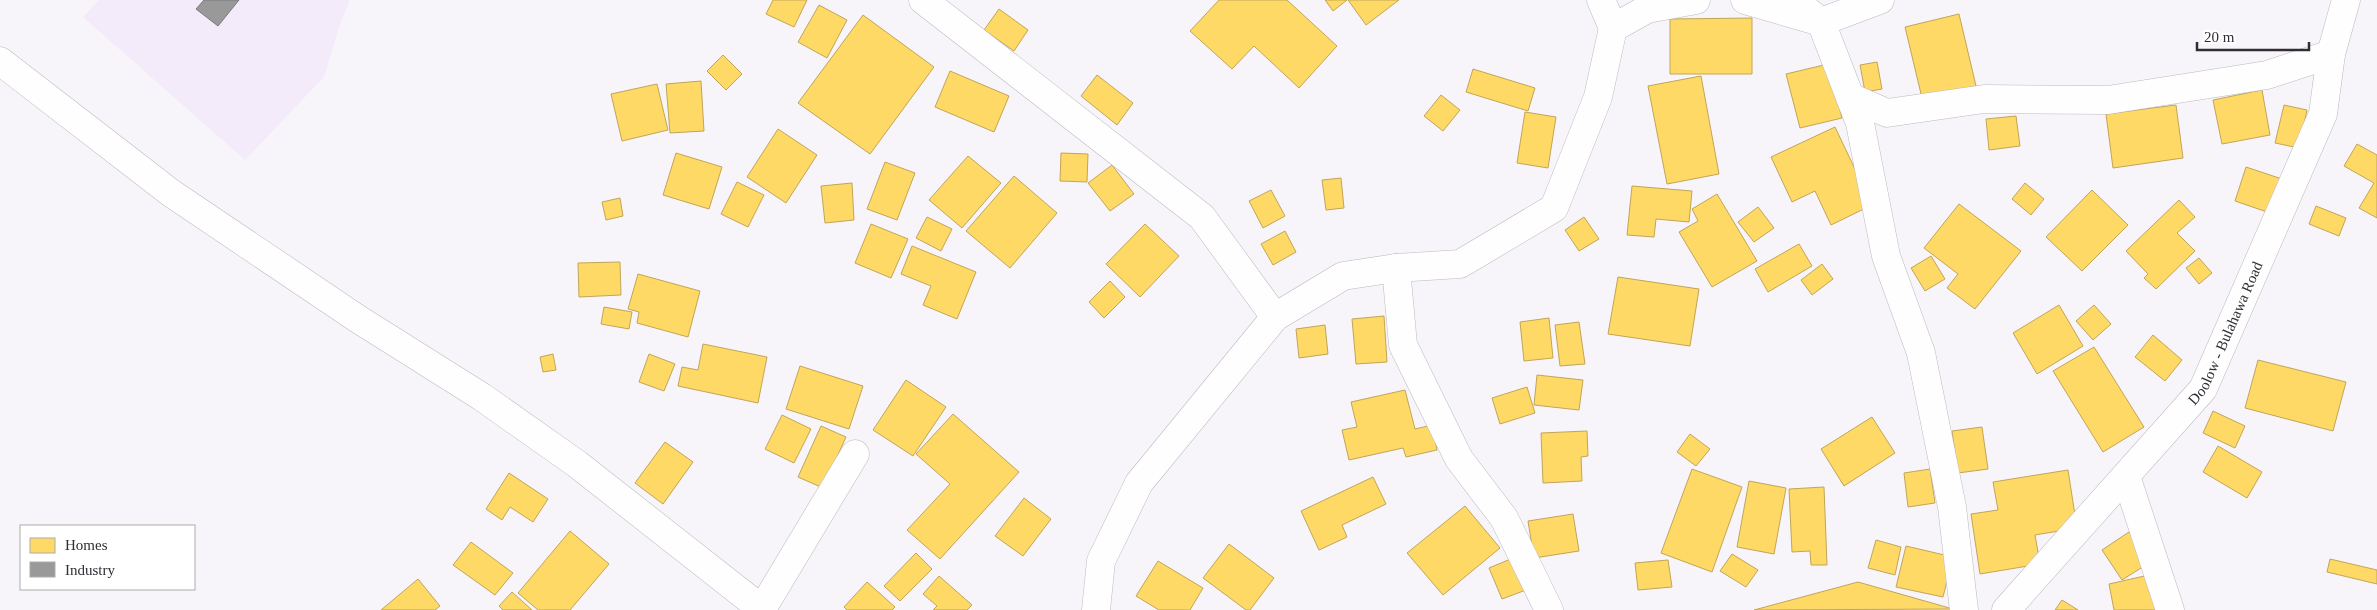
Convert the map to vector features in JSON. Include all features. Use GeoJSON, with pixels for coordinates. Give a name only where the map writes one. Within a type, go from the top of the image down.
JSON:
{"type":"FeatureCollection","features":[{"type":"Feature","properties":{"kind":"street"},"geometry":{"type":"LineString","coordinates":[[923,0],[1202,218],[1275,317]]}},
{"type":"Feature","properties":{"kind":"street"},"geometry":{"type":"LineString","coordinates":[[1096,610],[1101,561],[1139,483],[1275,317],[1343,276],[1396,268],[1460,264],[1554,208],[1598,97],[1613,28],[1600,0]]}},
{"type":"Feature","properties":{"kind":"street"},"geometry":{"type":"LineString","coordinates":[[1613,28],[1646,9],[1696,0]]}},
{"type":"Feature","properties":{"kind":"street"},"geometry":{"type":"LineString","coordinates":[[1745,0],[1821,22],[1880,0]]}},
{"type":"Feature","properties":{"kind":"street"},"geometry":{"type":"LineString","coordinates":[[1794,0],[1821,22],[1860,123],[1886,256],[1922,353],[1952,507],[1964,610]]}},
{"type":"Feature","properties":{"kind":"street","name":"Doolow - Bulahawa Road"},"geometry":{"type":"LineString","coordinates":[[2006,610],[2203,389],[2323,114],[2331,54],[2346,0]]}},
{"type":"Feature","properties":{"kind":"street"},"geometry":{"type":"LineString","coordinates":[[1850,97],[1886,113],[1984,99],[2108,100],[2267,75],[2331,54]]}},
{"type":"Feature","properties":{"kind":"street"},"geometry":{"type":"LineString","coordinates":[[0,61],[171,193],[358,319],[482,397],[577,464],[762,610],[855,454]]}},
{"type":"Feature","properties":{"kind":"street"},"geometry":{"type":"LineString","coordinates":[[1396,268],[1403,345],[1459,459],[1504,518],[1549,610]]}},
{"type":"Feature","properties":{"kind":"street"},"geometry":{"type":"LineString","coordinates":[[2126,476],[2170,610]]}},
{"type":"Feature","properties":{"kind":"shaded area"},"geometry":{"type":"Polygon","coordinates":[[[99,0],[350,0],[340,24],[324,77],[245,160],[83,17],[99,0]]]}},
{"type":"Feature","properties":{"kind":"building: Homes"},"geometry":{"type":"Polygon","coordinates":[[[773,0],[807,0],[794,27],[766,14],[773,0]]]}},
{"type":"Feature","properties":{"kind":"building: Homes"},"geometry":{"type":"Polygon","coordinates":[[[1219,0],[1287,0],[1337,46],[1299,88],[1254,46],[1232,69],[1190,31],[1219,0]]]}},
{"type":"Feature","properties":{"kind":"building: Homes"},"geometry":{"type":"Polygon","coordinates":[[[1325,0],[1347,0],[1333,11],[1325,0]]]}},
{"type":"Feature","properties":{"kind":"building: Homes"},"geometry":{"type":"Polygon","coordinates":[[[1348,0],[1399,0],[1366,25],[1348,0]]]}},
{"type":"Feature","properties":{"kind":"building: Homes"},"geometry":{"type":"Polygon","coordinates":[[[819,5],[847,20],[827,58],[798,42],[819,5]]]}},
{"type":"Feature","properties":{"kind":"building: Homes"},"geometry":{"type":"Polygon","coordinates":[[[999,9],[1028,30],[1014,51],[984,30],[999,9]]]}},
{"type":"Feature","properties":{"kind":"building: Homes"},"geometry":{"type":"Polygon","coordinates":[[[1959,14],[1976,86],[1922,98],[1905,27],[1959,14]]]}},
{"type":"Feature","properties":{"kind":"building: Homes"},"geometry":{"type":"Polygon","coordinates":[[[863,15],[934,67],[870,154],[798,103],[863,15]]]}},
{"type":"Feature","properties":{"kind":"building: Homes"},"geometry":{"type":"Polygon","coordinates":[[[1752,18],[1752,74],[1670,74],[1670,19],[1752,18]]]}},
{"type":"Feature","properties":{"kind":"building: Homes"},"geometry":{"type":"Polygon","coordinates":[[[723,55],[742,74],[726,90],[707,71],[723,55]]]}},
{"type":"Feature","properties":{"kind":"building: Homes"},"geometry":{"type":"Polygon","coordinates":[[[1877,62],[1882,89],[1865,92],[1860,65],[1877,62]]]}},
{"type":"Feature","properties":{"kind":"building: Homes"},"geometry":{"type":"Polygon","coordinates":[[[1828,64],[1842,118],[1800,128],[1786,74],[1828,64]]]}},
{"type":"Feature","properties":{"kind":"building: Homes"},"geometry":{"type":"Polygon","coordinates":[[[1473,69],[1535,88],[1528,111],[1466,92],[1473,69]]]}},
{"type":"Feature","properties":{"kind":"building: Homes"},"geometry":{"type":"Polygon","coordinates":[[[950,71],[1009,96],[994,132],[935,107],[950,71]]]}},
{"type":"Feature","properties":{"kind":"building: Homes"},"geometry":{"type":"Polygon","coordinates":[[[1097,75],[1133,103],[1117,125],[1081,96],[1097,75]]]}},
{"type":"Feature","properties":{"kind":"building: Homes"},"geometry":{"type":"Polygon","coordinates":[[[1701,76],[1719,174],[1667,184],[1648,86],[1701,76]]]}},
{"type":"Feature","properties":{"kind":"building: Homes"},"geometry":{"type":"Polygon","coordinates":[[[701,81],[704,131],[670,133],[666,84],[701,81]]]}},
{"type":"Feature","properties":{"kind":"building: Homes"},"geometry":{"type":"Polygon","coordinates":[[[657,84],[668,130],[622,141],[611,94],[657,84]]]}},
{"type":"Feature","properties":{"kind":"building: Homes"},"geometry":{"type":"Polygon","coordinates":[[[2262,90],[2270,135],[2222,144],[2213,100],[2262,90]]]}},
{"type":"Feature","properties":{"kind":"building: Homes"},"geometry":{"type":"Polygon","coordinates":[[[1441,95],[1460,110],[1443,131],[1424,116],[1441,95]]]}},
{"type":"Feature","properties":{"kind":"building: Homes"},"geometry":{"type":"Polygon","coordinates":[[[2176,105],[2183,158],[2113,168],[2106,114],[2176,105]]]}},
{"type":"Feature","properties":{"kind":"building: Homes"},"geometry":{"type":"Polygon","coordinates":[[[2284,105],[2307,110],[2299,148],[2275,143],[2284,105]]]}},
{"type":"Feature","properties":{"kind":"building: Homes"},"geometry":{"type":"Polygon","coordinates":[[[1525,112],[1556,117],[1548,168],[1517,163],[1525,112]]]}},
{"type":"Feature","properties":{"kind":"building: Homes"},"geometry":{"type":"Polygon","coordinates":[[[2016,116],[2020,146],[1989,150],[1986,119],[2016,116]]]}},
{"type":"Feature","properties":{"kind":"building: Homes"},"geometry":{"type":"Polygon","coordinates":[[[1835,127],[1872,205],[1831,225],[1815,191],[1792,202],[1771,157],[1835,127]]]}},
{"type":"Feature","properties":{"kind":"building: Homes"},"geometry":{"type":"Polygon","coordinates":[[[778,129],[817,155],[786,203],[747,177],[778,129]]]}},
{"type":"Feature","properties":{"kind":"building: Homes"},"geometry":{"type":"Polygon","coordinates":[[[2357,144],[2377,155],[2377,218],[2359,208],[2374,183],[2344,166],[2357,144]]]}},
{"type":"Feature","properties":{"kind":"building: Homes"},"geometry":{"type":"Polygon","coordinates":[[[676,153],[722,167],[709,209],[663,195],[676,153]]]}},
{"type":"Feature","properties":{"kind":"building: Homes"},"geometry":{"type":"Polygon","coordinates":[[[1061,153],[1088,154],[1087,182],[1060,181],[1061,153]]]}},
{"type":"Feature","properties":{"kind":"building: Homes"},"geometry":{"type":"Polygon","coordinates":[[[968,156],[1001,183],[962,228],[929,200],[968,156]]]}},
{"type":"Feature","properties":{"kind":"building: Homes"},"geometry":{"type":"Polygon","coordinates":[[[885,162],[915,173],[897,220],[867,209],[885,162]]]}},
{"type":"Feature","properties":{"kind":"building: Homes"},"geometry":{"type":"Polygon","coordinates":[[[1112,165],[1134,194],[1110,211],[1088,183],[1112,165]]]}},
{"type":"Feature","properties":{"kind":"building: Homes"},"geometry":{"type":"Polygon","coordinates":[[[2246,167],[2285,180],[2273,214],[2235,201],[2246,167]]]}},
{"type":"Feature","properties":{"kind":"building: Homes"},"geometry":{"type":"Polygon","coordinates":[[[1014,176],[1057,213],[1010,268],[966,231],[1014,176]]]}},
{"type":"Feature","properties":{"kind":"building: Homes"},"geometry":{"type":"Polygon","coordinates":[[[1341,178],[1344,208],[1326,210],[1322,180],[1341,178]]]}},
{"type":"Feature","properties":{"kind":"building: Homes"},"geometry":{"type":"Polygon","coordinates":[[[737,182],[764,195],[748,227],[721,214],[737,182]]]}},
{"type":"Feature","properties":{"kind":"building: Homes"},"geometry":{"type":"Polygon","coordinates":[[[852,183],[854,220],[825,223],[821,186],[852,183]]]}},
{"type":"Feature","properties":{"kind":"building: Homes"},"geometry":{"type":"Polygon","coordinates":[[[2025,183],[2044,199],[2031,215],[2012,199],[2025,183]]]}},
{"type":"Feature","properties":{"kind":"building: Homes"},"geometry":{"type":"Polygon","coordinates":[[[1632,186],[1692,191],[1689,222],[1656,219],[1654,237],[1627,235],[1632,186]]]}},
{"type":"Feature","properties":{"kind":"building: Homes"},"geometry":{"type":"Polygon","coordinates":[[[1271,190],[1285,216],[1263,228],[1249,201],[1271,190]]]}},
{"type":"Feature","properties":{"kind":"building: Homes"},"geometry":{"type":"Polygon","coordinates":[[[2092,190],[2128,225],[2082,271],[2046,237],[2092,190]]]}},
{"type":"Feature","properties":{"kind":"building: Homes"},"geometry":{"type":"Polygon","coordinates":[[[1717,194],[1757,261],[1712,287],[1679,232],[1698,221],[1692,209],[1717,194]]]}},
{"type":"Feature","properties":{"kind":"building: Homes"},"geometry":{"type":"Polygon","coordinates":[[[620,198],[623,216],[606,220],[602,202],[620,198]]]}},
{"type":"Feature","properties":{"kind":"building: Homes"},"geometry":{"type":"Polygon","coordinates":[[[2179,200],[2195,217],[2177,233],[2195,251],[2156,289],[2144,278],[2148,274],[2126,251],[2179,200]]]}},
{"type":"Feature","properties":{"kind":"building: Homes"},"geometry":{"type":"Polygon","coordinates":[[[1959,204],[2021,251],[1975,309],[1947,288],[1958,274],[1924,248],[1959,204]]]}},
{"type":"Feature","properties":{"kind":"building: Homes"},"geometry":{"type":"Polygon","coordinates":[[[2316,206],[2346,218],[2339,236],[2309,224],[2316,206]]]}},
{"type":"Feature","properties":{"kind":"building: Homes"},"geometry":{"type":"Polygon","coordinates":[[[1758,207],[1774,228],[1754,242],[1738,222],[1758,207]]]}},
{"type":"Feature","properties":{"kind":"building: Homes"},"geometry":{"type":"Polygon","coordinates":[[[927,217],[952,229],[941,251],[916,238],[927,217]]]}},
{"type":"Feature","properties":{"kind":"building: Homes"},"geometry":{"type":"Polygon","coordinates":[[[1584,217],[1599,239],[1579,251],[1565,230],[1584,217]]]}},
{"type":"Feature","properties":{"kind":"building: Homes"},"geometry":{"type":"Polygon","coordinates":[[[871,224],[908,239],[891,278],[855,263],[871,224]]]}},
{"type":"Feature","properties":{"kind":"building: Homes"},"geometry":{"type":"Polygon","coordinates":[[[1145,224],[1179,256],[1140,297],[1106,264],[1145,224]]]}},
{"type":"Feature","properties":{"kind":"building: Homes"},"geometry":{"type":"Polygon","coordinates":[[[1285,231],[1296,252],[1273,265],[1261,244],[1285,231]]]}},
{"type":"Feature","properties":{"kind":"building: Homes"},"geometry":{"type":"Polygon","coordinates":[[[1799,244],[1812,266],[1768,292],[1755,269],[1799,244]]]}},
{"type":"Feature","properties":{"kind":"building: Homes"},"geometry":{"type":"Polygon","coordinates":[[[912,246],[976,272],[957,319],[923,305],[931,286],[901,274],[912,246]]]}},
{"type":"Feature","properties":{"kind":"building: Homes"},"geometry":{"type":"Polygon","coordinates":[[[1931,256],[1945,279],[1925,291],[1911,268],[1931,256]]]}},
{"type":"Feature","properties":{"kind":"building: Homes"},"geometry":{"type":"Polygon","coordinates":[[[2199,258],[2212,273],[2199,284],[2186,268],[2199,258]]]}},
{"type":"Feature","properties":{"kind":"building: Homes"},"geometry":{"type":"Polygon","coordinates":[[[620,262],[621,295],[579,297],[578,263],[620,262]]]}},
{"type":"Feature","properties":{"kind":"building: Homes"},"geometry":{"type":"Polygon","coordinates":[[[1822,264],[1833,279],[1812,295],[1801,280],[1822,264]]]}},
{"type":"Feature","properties":{"kind":"building: Homes"},"geometry":{"type":"Polygon","coordinates":[[[638,274],[700,291],[688,337],[637,323],[639,312],[628,309],[638,274]]]}},
{"type":"Feature","properties":{"kind":"building: Homes"},"geometry":{"type":"Polygon","coordinates":[[[1618,277],[1699,289],[1690,346],[1608,334],[1618,277]]]}},
{"type":"Feature","properties":{"kind":"building: Homes"},"geometry":{"type":"Polygon","coordinates":[[[1110,281],[1125,297],[1104,318],[1089,302],[1110,281]]]}},
{"type":"Feature","properties":{"kind":"building: Homes"},"geometry":{"type":"Polygon","coordinates":[[[2059,305],[2083,346],[2037,374],[2013,333],[2059,305]]]}},
{"type":"Feature","properties":{"kind":"building: Homes"},"geometry":{"type":"Polygon","coordinates":[[[2094,305],[2111,324],[2093,340],[2076,321],[2094,305]]]}},
{"type":"Feature","properties":{"kind":"building: Homes"},"geometry":{"type":"Polygon","coordinates":[[[604,307],[632,312],[629,329],[601,324],[604,307]]]}},
{"type":"Feature","properties":{"kind":"building: Homes"},"geometry":{"type":"Polygon","coordinates":[[[1384,316],[1387,362],[1356,364],[1352,319],[1384,316]]]}},
{"type":"Feature","properties":{"kind":"building: Homes"},"geometry":{"type":"Polygon","coordinates":[[[1549,318],[1553,358],[1524,361],[1520,322],[1549,318]]]}},
{"type":"Feature","properties":{"kind":"building: Homes"},"geometry":{"type":"Polygon","coordinates":[[[1579,322],[1585,364],[1560,366],[1555,325],[1579,322]]]}},
{"type":"Feature","properties":{"kind":"building: Homes"},"geometry":{"type":"Polygon","coordinates":[[[1325,325],[1328,354],[1299,358],[1296,329],[1325,325]]]}},
{"type":"Feature","properties":{"kind":"building: Homes"},"geometry":{"type":"Polygon","coordinates":[[[2153,335],[2182,360],[2165,381],[2135,357],[2153,335]]]}},
{"type":"Feature","properties":{"kind":"building: Homes"},"geometry":{"type":"Polygon","coordinates":[[[703,344],[767,357],[758,403],[678,386],[682,367],[698,370],[703,344]]]}},
{"type":"Feature","properties":{"kind":"building: Homes"},"geometry":{"type":"Polygon","coordinates":[[[2094,347],[2144,427],[2103,452],[2053,371],[2094,347]]]}},
{"type":"Feature","properties":{"kind":"building: Homes"},"geometry":{"type":"Polygon","coordinates":[[[553,354],[556,370],[543,372],[540,357],[553,354]]]}},
{"type":"Feature","properties":{"kind":"building: Homes"},"geometry":{"type":"Polygon","coordinates":[[[649,354],[675,364],[664,391],[639,382],[649,354]]]}},
{"type":"Feature","properties":{"kind":"building: Homes"},"geometry":{"type":"Polygon","coordinates":[[[2258,360],[2346,382],[2333,431],[2245,408],[2258,360]]]}},
{"type":"Feature","properties":{"kind":"building: Homes"},"geometry":{"type":"Polygon","coordinates":[[[800,366],[863,386],[849,429],[786,409],[800,366]]]}},
{"type":"Feature","properties":{"kind":"building: Homes"},"geometry":{"type":"Polygon","coordinates":[[[1537,375],[1583,380],[1579,410],[1534,405],[1537,375]]]}},
{"type":"Feature","properties":{"kind":"building: Homes"},"geometry":{"type":"Polygon","coordinates":[[[906,380],[946,407],[913,456],[873,430],[906,380]]]}},
{"type":"Feature","properties":{"kind":"building: Homes"},"geometry":{"type":"Polygon","coordinates":[[[1527,387],[1535,413],[1500,424],[1492,398],[1527,387]]]}},
{"type":"Feature","properties":{"kind":"building: Homes"},"geometry":{"type":"Polygon","coordinates":[[[1405,390],[1415,429],[1432,425],[1437,450],[1406,457],[1403,448],[1349,460],[1342,430],[1357,427],[1351,402],[1405,390]]]}},
{"type":"Feature","properties":{"kind":"building: Homes"},"geometry":{"type":"Polygon","coordinates":[[[2213,411],[2245,426],[2235,448],[2203,433],[2213,411]]]}},
{"type":"Feature","properties":{"kind":"building: Homes"},"geometry":{"type":"Polygon","coordinates":[[[953,414],[1019,472],[940,559],[907,530],[950,484],[916,454],[953,414]]]}},
{"type":"Feature","properties":{"kind":"building: Homes"},"geometry":{"type":"Polygon","coordinates":[[[782,415],[811,429],[794,463],[765,449],[782,415]]]}},
{"type":"Feature","properties":{"kind":"building: Homes"},"geometry":{"type":"Polygon","coordinates":[[[1872,417],[1895,453],[1844,486],[1821,449],[1872,417]]]}},
{"type":"Feature","properties":{"kind":"building: Homes"},"geometry":{"type":"Polygon","coordinates":[[[821,426],[846,437],[823,488],[798,477],[821,426]]]}},
{"type":"Feature","properties":{"kind":"building: Homes"},"geometry":{"type":"Polygon","coordinates":[[[1982,427],[1988,469],[1958,473],[1952,431],[1982,427]]]}},
{"type":"Feature","properties":{"kind":"building: Homes"},"geometry":{"type":"Polygon","coordinates":[[[1587,431],[1588,456],[1581,457],[1582,481],[1543,483],[1541,433],[1587,431]]]}},
{"type":"Feature","properties":{"kind":"building: Homes"},"geometry":{"type":"Polygon","coordinates":[[[1690,434],[1710,449],[1696,466],[1677,452],[1690,434]]]}},
{"type":"Feature","properties":{"kind":"building: Homes"},"geometry":{"type":"Polygon","coordinates":[[[665,442],[693,462],[663,504],[635,483],[665,442]]]}},
{"type":"Feature","properties":{"kind":"building: Homes"},"geometry":{"type":"Polygon","coordinates":[[[2218,446],[2262,472],[2247,498],[2203,472],[2218,446]]]}},
{"type":"Feature","properties":{"kind":"building: Homes"},"geometry":{"type":"Polygon","coordinates":[[[1692,469],[1742,487],[1712,572],[1661,553],[1692,469]]]}},
{"type":"Feature","properties":{"kind":"building: Homes"},"geometry":{"type":"Polygon","coordinates":[[[1930,469],[1935,503],[1908,507],[1904,473],[1930,469]]]}},
{"type":"Feature","properties":{"kind":"building: Homes"},"geometry":{"type":"Polygon","coordinates":[[[2068,470],[2077,528],[2035,535],[2040,564],[1980,574],[1971,514],[1998,510],[1993,482],[2068,470]]]}},
{"type":"Feature","properties":{"kind":"building: Homes"},"geometry":{"type":"Polygon","coordinates":[[[509,473],[548,499],[533,522],[510,507],[502,520],[486,509],[509,473]]]}},
{"type":"Feature","properties":{"kind":"building: Homes"},"geometry":{"type":"Polygon","coordinates":[[[1373,477],[1386,504],[1342,525],[1347,537],[1319,550],[1301,511],[1373,477]]]}},
{"type":"Feature","properties":{"kind":"building: Homes"},"geometry":{"type":"Polygon","coordinates":[[[1749,481],[1786,488],[1774,554],[1737,547],[1749,481]]]}},
{"type":"Feature","properties":{"kind":"building: Homes"},"geometry":{"type":"Polygon","coordinates":[[[1824,487],[1827,565],[1811,565],[1810,551],[1792,552],[1789,489],[1824,487]]]}},
{"type":"Feature","properties":{"kind":"building: Homes"},"geometry":{"type":"Polygon","coordinates":[[[1024,498],[1051,519],[1023,556],[995,536],[1024,498]]]}},
{"type":"Feature","properties":{"kind":"building: Homes"},"geometry":{"type":"Polygon","coordinates":[[[1465,506],[1500,548],[1443,595],[1407,553],[1465,506]]]}},
{"type":"Feature","properties":{"kind":"building: Homes"},"geometry":{"type":"Polygon","coordinates":[[[1573,514],[1579,551],[1534,558],[1528,521],[1573,514]]]}},
{"type":"Feature","properties":{"kind":"building: Homes"},"geometry":{"type":"Polygon","coordinates":[[[570,531],[609,564],[570,610],[538,610],[518,593],[570,531]]]}},
{"type":"Feature","properties":{"kind":"building: Homes"},"geometry":{"type":"Polygon","coordinates":[[[2129,532],[2149,563],[2122,580],[2102,550],[2129,532]]]}},
{"type":"Feature","properties":{"kind":"building: Homes"},"geometry":{"type":"Polygon","coordinates":[[[1876,540],[1901,547],[1895,575],[1868,568],[1876,540]]]}},
{"type":"Feature","properties":{"kind":"building: Homes"},"geometry":{"type":"Polygon","coordinates":[[[471,542],[513,573],[495,595],[453,565],[471,542]]]}},
{"type":"Feature","properties":{"kind":"building: Homes"},"geometry":{"type":"Polygon","coordinates":[[[1229,544],[1274,578],[1250,610],[1246,610],[1203,578],[1229,544]]]}},
{"type":"Feature","properties":{"kind":"building: Homes"},"geometry":{"type":"Polygon","coordinates":[[[1906,546],[1953,557],[1943,597],[1896,587],[1906,546]]]}},
{"type":"Feature","properties":{"kind":"building: Homes"},"geometry":{"type":"Polygon","coordinates":[[[916,553],[932,569],[900,601],[884,586],[916,553]]]}},
{"type":"Feature","properties":{"kind":"building: Homes"},"geometry":{"type":"Polygon","coordinates":[[[1732,554],[1758,570],[1746,587],[1720,571],[1732,554]]]}},
{"type":"Feature","properties":{"kind":"building: Homes"},"geometry":{"type":"Polygon","coordinates":[[[1513,558],[1526,590],[1502,599],[1489,568],[1513,558]]]}},
{"type":"Feature","properties":{"kind":"building: Homes"},"geometry":{"type":"Polygon","coordinates":[[[2330,559],[2377,570],[2377,584],[2327,572],[2330,559]]]}},
{"type":"Feature","properties":{"kind":"building: Homes"},"geometry":{"type":"Polygon","coordinates":[[[1668,560],[1672,587],[1638,590],[1635,563],[1668,560]]]}},
{"type":"Feature","properties":{"kind":"building: Homes"},"geometry":{"type":"Polygon","coordinates":[[[1158,561],[1203,588],[1190,610],[1159,610],[1136,596],[1158,561]]]}},
{"type":"Feature","properties":{"kind":"building: Homes"},"geometry":{"type":"Polygon","coordinates":[[[2149,575],[2157,610],[2114,610],[2109,584],[2149,575]]]}},
{"type":"Feature","properties":{"kind":"building: Homes"},"geometry":{"type":"Polygon","coordinates":[[[939,576],[972,605],[967,610],[933,610],[937,606],[923,594],[939,576]]]}},
{"type":"Feature","properties":{"kind":"building: Homes"},"geometry":{"type":"Polygon","coordinates":[[[418,579],[440,606],[435,610],[381,610],[418,579]]]}},
{"type":"Feature","properties":{"kind":"building: Homes"},"geometry":{"type":"Polygon","coordinates":[[[867,582],[895,607],[892,610],[847,610],[844,607],[867,582]]]}},
{"type":"Feature","properties":{"kind":"building: Homes"},"geometry":{"type":"Polygon","coordinates":[[[1858,582],[1953,609],[1754,610],[1858,582]]]}},
{"type":"Feature","properties":{"kind":"building: Homes"},"geometry":{"type":"Polygon","coordinates":[[[512,592],[532,610],[503,610],[499,606],[512,592]]]}},
{"type":"Feature","properties":{"kind":"building: Homes"},"geometry":{"type":"Polygon","coordinates":[[[2062,600],[2078,610],[2055,610],[2062,600]]]}},
{"type":"Feature","properties":{"kind":"building: Industry"},"geometry":{"type":"Polygon","coordinates":[[[204,0],[239,0],[218,26],[196,9],[204,0]]]}}]}
